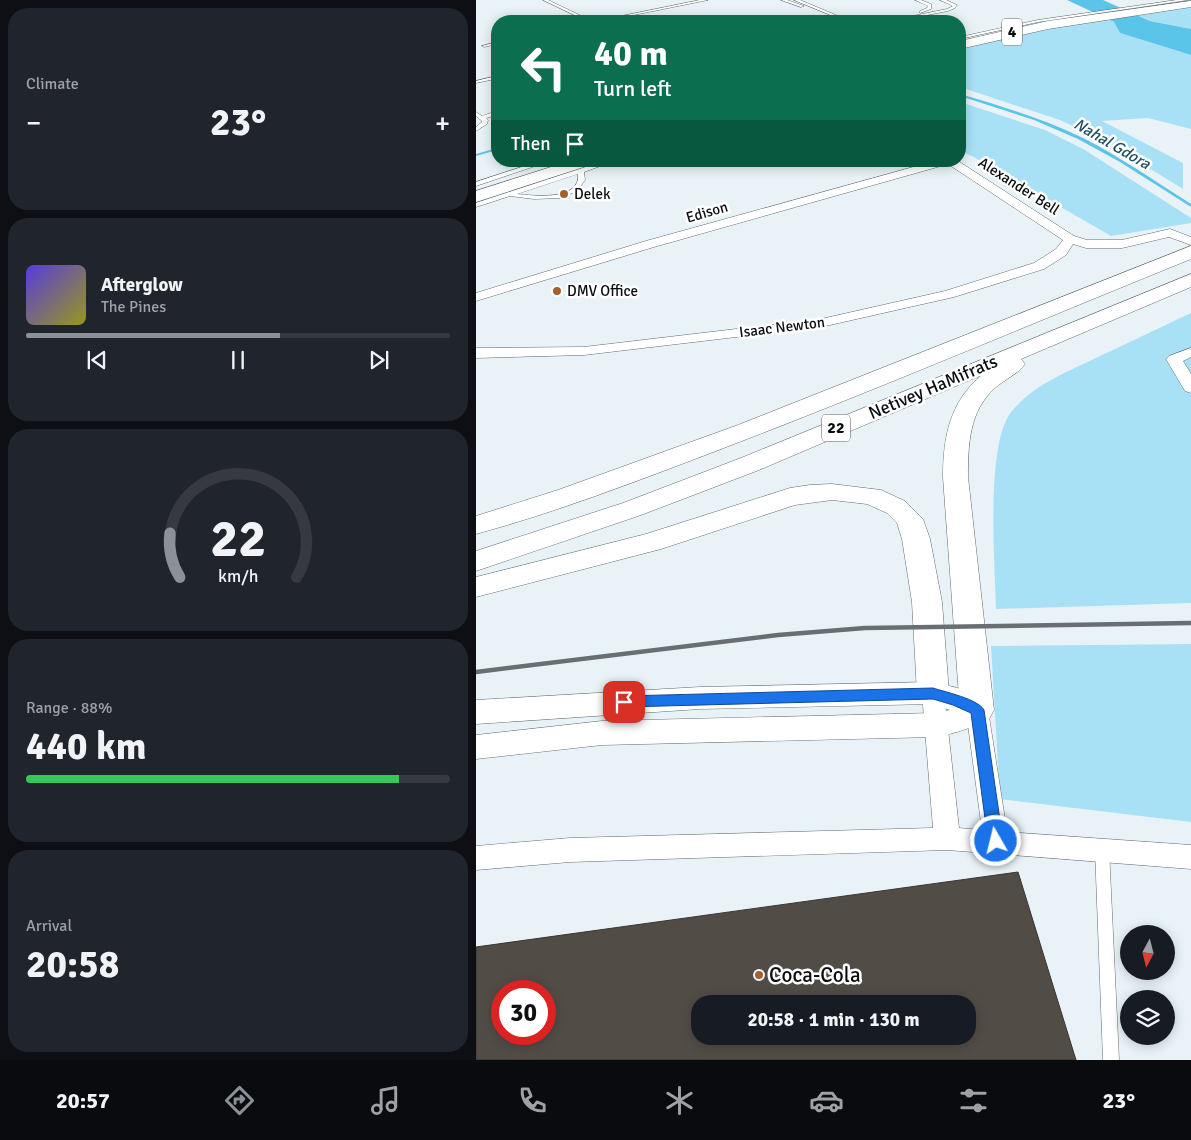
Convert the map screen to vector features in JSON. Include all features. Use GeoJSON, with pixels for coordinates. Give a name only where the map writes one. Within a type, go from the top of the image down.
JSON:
{"type":"FeatureCollection","features":[{"type":"Feature","properties":{"kind":"highway","name":"4"},"geometry":{"type":"LineString","coordinates":[[966,43],[1059,18],[1135,7],[1151,0]]}},
{"type":"Feature","properties":{"kind":"highway","name":"4"},"geometry":{"type":"LineString","coordinates":[[966,30],[1135,7],[1191,4]]}},
{"type":"Feature","properties":{"kind":"highway"},"geometry":{"type":"LineString","coordinates":[[476,179],[513,167]]}},
{"type":"Feature","properties":{"kind":"highway"},"geometry":{"type":"LineString","coordinates":[[476,196],[580,167]]}},
{"type":"Feature","properties":{"kind":"highway","name":"Netivey HaMifrats"},"geometry":{"type":"LineString","coordinates":[[476,525],[613,481],[726,440],[1190,248]]}},
{"type":"Feature","properties":{"kind":"highway","name":"Netivey HaMifrats"},"geometry":{"type":"LineString","coordinates":[[476,561],[632,508],[750,464],[1191,280]]}},
{"type":"Feature","properties":{"kind":"highway"},"geometry":{"type":"LineString","coordinates":[[977,710],[955,470],[960,426],[967,406],[979,391],[1006,368],[1148,297]]}},
{"type":"Feature","properties":{"kind":"highway"},"geometry":{"type":"LineString","coordinates":[[476,587],[651,542],[790,497],[810,493],[832,492],[872,496],[896,507],[908,520],[916,539],[927,602],[933,693]]}},
{"type":"Feature","properties":{"kind":"street","name":"Edison"},"geometry":{"type":"LineString","coordinates":[[476,297],[650,244],[927,167]]}},
{"type":"Feature","properties":{"kind":"street","name":"Alexander Bell"},"geometry":{"type":"LineString","coordinates":[[958,167],[1070,239]]}},
{"type":"Feature","properties":{"kind":"street"},"geometry":{"type":"LineString","coordinates":[[1070,239],[1086,244],[1122,244],[1170,233],[1190,248]]}},
{"type":"Feature","properties":{"kind":"street","name":"Isaac Newton"},"geometry":{"type":"LineString","coordinates":[[476,353],[584,351],[821,323],[949,294],[1039,266],[1061,252],[1070,239]]}},
{"type":"Feature","properties":{"kind":"street"},"geometry":{"type":"LineString","coordinates":[[1191,352],[1174,359],[1191,388]]}},
{"type":"Feature","properties":{"kind":"street"},"geometry":{"type":"LineString","coordinates":[[476,712],[691,699],[933,693],[957,700],[977,710]]}},
{"type":"Feature","properties":{"kind":"street"},"geometry":{"type":"LineString","coordinates":[[933,693],[934,725],[947,839]]}},
{"type":"Feature","properties":{"kind":"street"},"geometry":{"type":"LineString","coordinates":[[476,747],[602,733],[934,725],[954,721],[977,710]]}},
{"type":"Feature","properties":{"kind":"street"},"geometry":{"type":"LineString","coordinates":[[977,710],[996,841]]}},
{"type":"Feature","properties":{"kind":"street"},"geometry":{"type":"LineString","coordinates":[[476,858],[570,850],[947,839],[1191,856]]}},
{"type":"Feature","properties":{"kind":"lane"},"geometry":{"type":"LineString","coordinates":[[544,0],[577,15]]}},
{"type":"Feature","properties":{"kind":"lane"},"geometry":{"type":"LineString","coordinates":[[630,15],[706,0]]}},
{"type":"Feature","properties":{"kind":"lane"},"geometry":{"type":"LineString","coordinates":[[783,0],[795,2],[831,15]]}},
{"type":"Feature","properties":{"kind":"lane"},"geometry":{"type":"LineString","coordinates":[[795,2],[807,0]]}},
{"type":"Feature","properties":{"kind":"lane"},"geometry":{"type":"LineString","coordinates":[[908,15],[930,9],[930,5],[917,0]]}},
{"type":"Feature","properties":{"kind":"lane"},"geometry":{"type":"LineString","coordinates":[[922,15],[948,10],[955,5],[942,0]]}},
{"type":"Feature","properties":{"kind":"lane"},"geometry":{"type":"LineString","coordinates":[[1135,7],[1186,0]]}},
{"type":"Feature","properties":{"kind":"lane"},"geometry":{"type":"LineString","coordinates":[[966,37],[1011,26],[1059,18]]}},
{"type":"Feature","properties":{"kind":"lane"},"geometry":{"type":"LineString","coordinates":[[484,46],[491,44]]}},
{"type":"Feature","properties":{"kind":"lane"},"geometry":{"type":"LineString","coordinates":[[476,82],[491,78]]}},
{"type":"Feature","properties":{"kind":"lane"},"geometry":{"type":"LineString","coordinates":[[476,114],[483,117],[491,115]]}},
{"type":"Feature","properties":{"kind":"lane"},"geometry":{"type":"LineString","coordinates":[[476,129],[485,123],[483,117]]}},
{"type":"Feature","properties":{"kind":"lane"},"geometry":{"type":"LineString","coordinates":[[476,184],[528,167]]}},
{"type":"Feature","properties":{"kind":"lane"},"geometry":{"type":"LineString","coordinates":[[476,191],[551,167]]}},
{"type":"Feature","properties":{"kind":"lane"},"geometry":{"type":"LineString","coordinates":[[476,205],[581,167]]}},
{"type":"Feature","properties":{"kind":"lane"},"geometry":{"type":"LineString","coordinates":[[509,194],[530,198],[553,197],[575,190],[582,180],[584,167]]}},
{"type":"Feature","properties":{"kind":"lane"},"geometry":{"type":"LineString","coordinates":[[1102,849],[1111,1060]]}},
{"type":"Feature","properties":{"kind":"shaded area"},"geometry":{"type":"Polygon","coordinates":[[[1067,0],[1103,0],[1150,21],[1191,29],[1191,55],[1120,33],[1114,22],[1067,0]]]}},
{"type":"Feature","properties":{"kind":"shaded area"},"geometry":{"type":"Polygon","coordinates":[[[1191,7],[1191,29],[1150,21],[1138,15],[1191,7]]]}},
{"type":"Feature","properties":{"kind":"shaded area"},"geometry":{"type":"Polygon","coordinates":[[[1106,18],[1115,23],[1120,33],[1191,55],[1191,129],[1148,118],[1102,121],[1183,163],[1183,189],[1105,141],[1060,120],[966,89],[966,48],[999,39],[1106,18]]]}},
{"type":"Feature","properties":{"kind":"shaded area"},"geometry":{"type":"Polygon","coordinates":[[[966,104],[1045,130],[1085,150],[1191,218],[1191,223],[1111,236],[966,154],[966,104]]]}},
{"type":"Feature","properties":{"kind":"shaded area"},"geometry":{"type":"Polygon","coordinates":[[[1191,313],[1191,603],[996,609],[995,476],[998,449],[1004,427],[1012,411],[1030,394],[1052,379],[1191,313]]]}},
{"type":"Feature","properties":{"kind":"shaded area"},"geometry":{"type":"Polygon","coordinates":[[[1191,644],[1191,822],[1000,799],[991,646],[1191,644]]]}},
{"type":"Feature","properties":{"kind":"building","name":"Coca-Cola"},"geometry":{"type":"Polygon","coordinates":[[[1018,872],[1076,1060],[476,1060],[476,947],[1018,872]]]}},
{"type":"Feature","properties":{"kind":"waterway","name":"Nahal Gdora"},"geometry":{"type":"LineString","coordinates":[[966,97],[1065,131],[1122,162],[1191,206]]}},
{"type":"Feature","properties":{"kind":"waterway","name":"Nahal Gdora"},"geometry":{"type":"LineString","coordinates":[[476,155],[491,151]]}},
{"type":"Feature","properties":{"kind":"railway"},"geometry":{"type":"LineString","coordinates":[[476,672],[778,635],[865,628],[1191,623]]}},
{"type":"Feature","properties":{"kind":"place","name":"Delek"},"geometry":{"type":"Point","coordinates":[564,194]}},
{"type":"Feature","properties":{"kind":"place","name":"DMV Office"},"geometry":{"type":"Point","coordinates":[557,291]}},
{"type":"Feature","properties":{"kind":"place","name":"Coca-Cola"},"geometry":{"type":"Point","coordinates":[759,975]}},
{"type":"Feature","properties":{"kind":"route"},"geometry":{"type":"LineString","coordinates":[[624,702],[700,698],[933,693],[957,700],[977,710],[996,841]]}}]}
